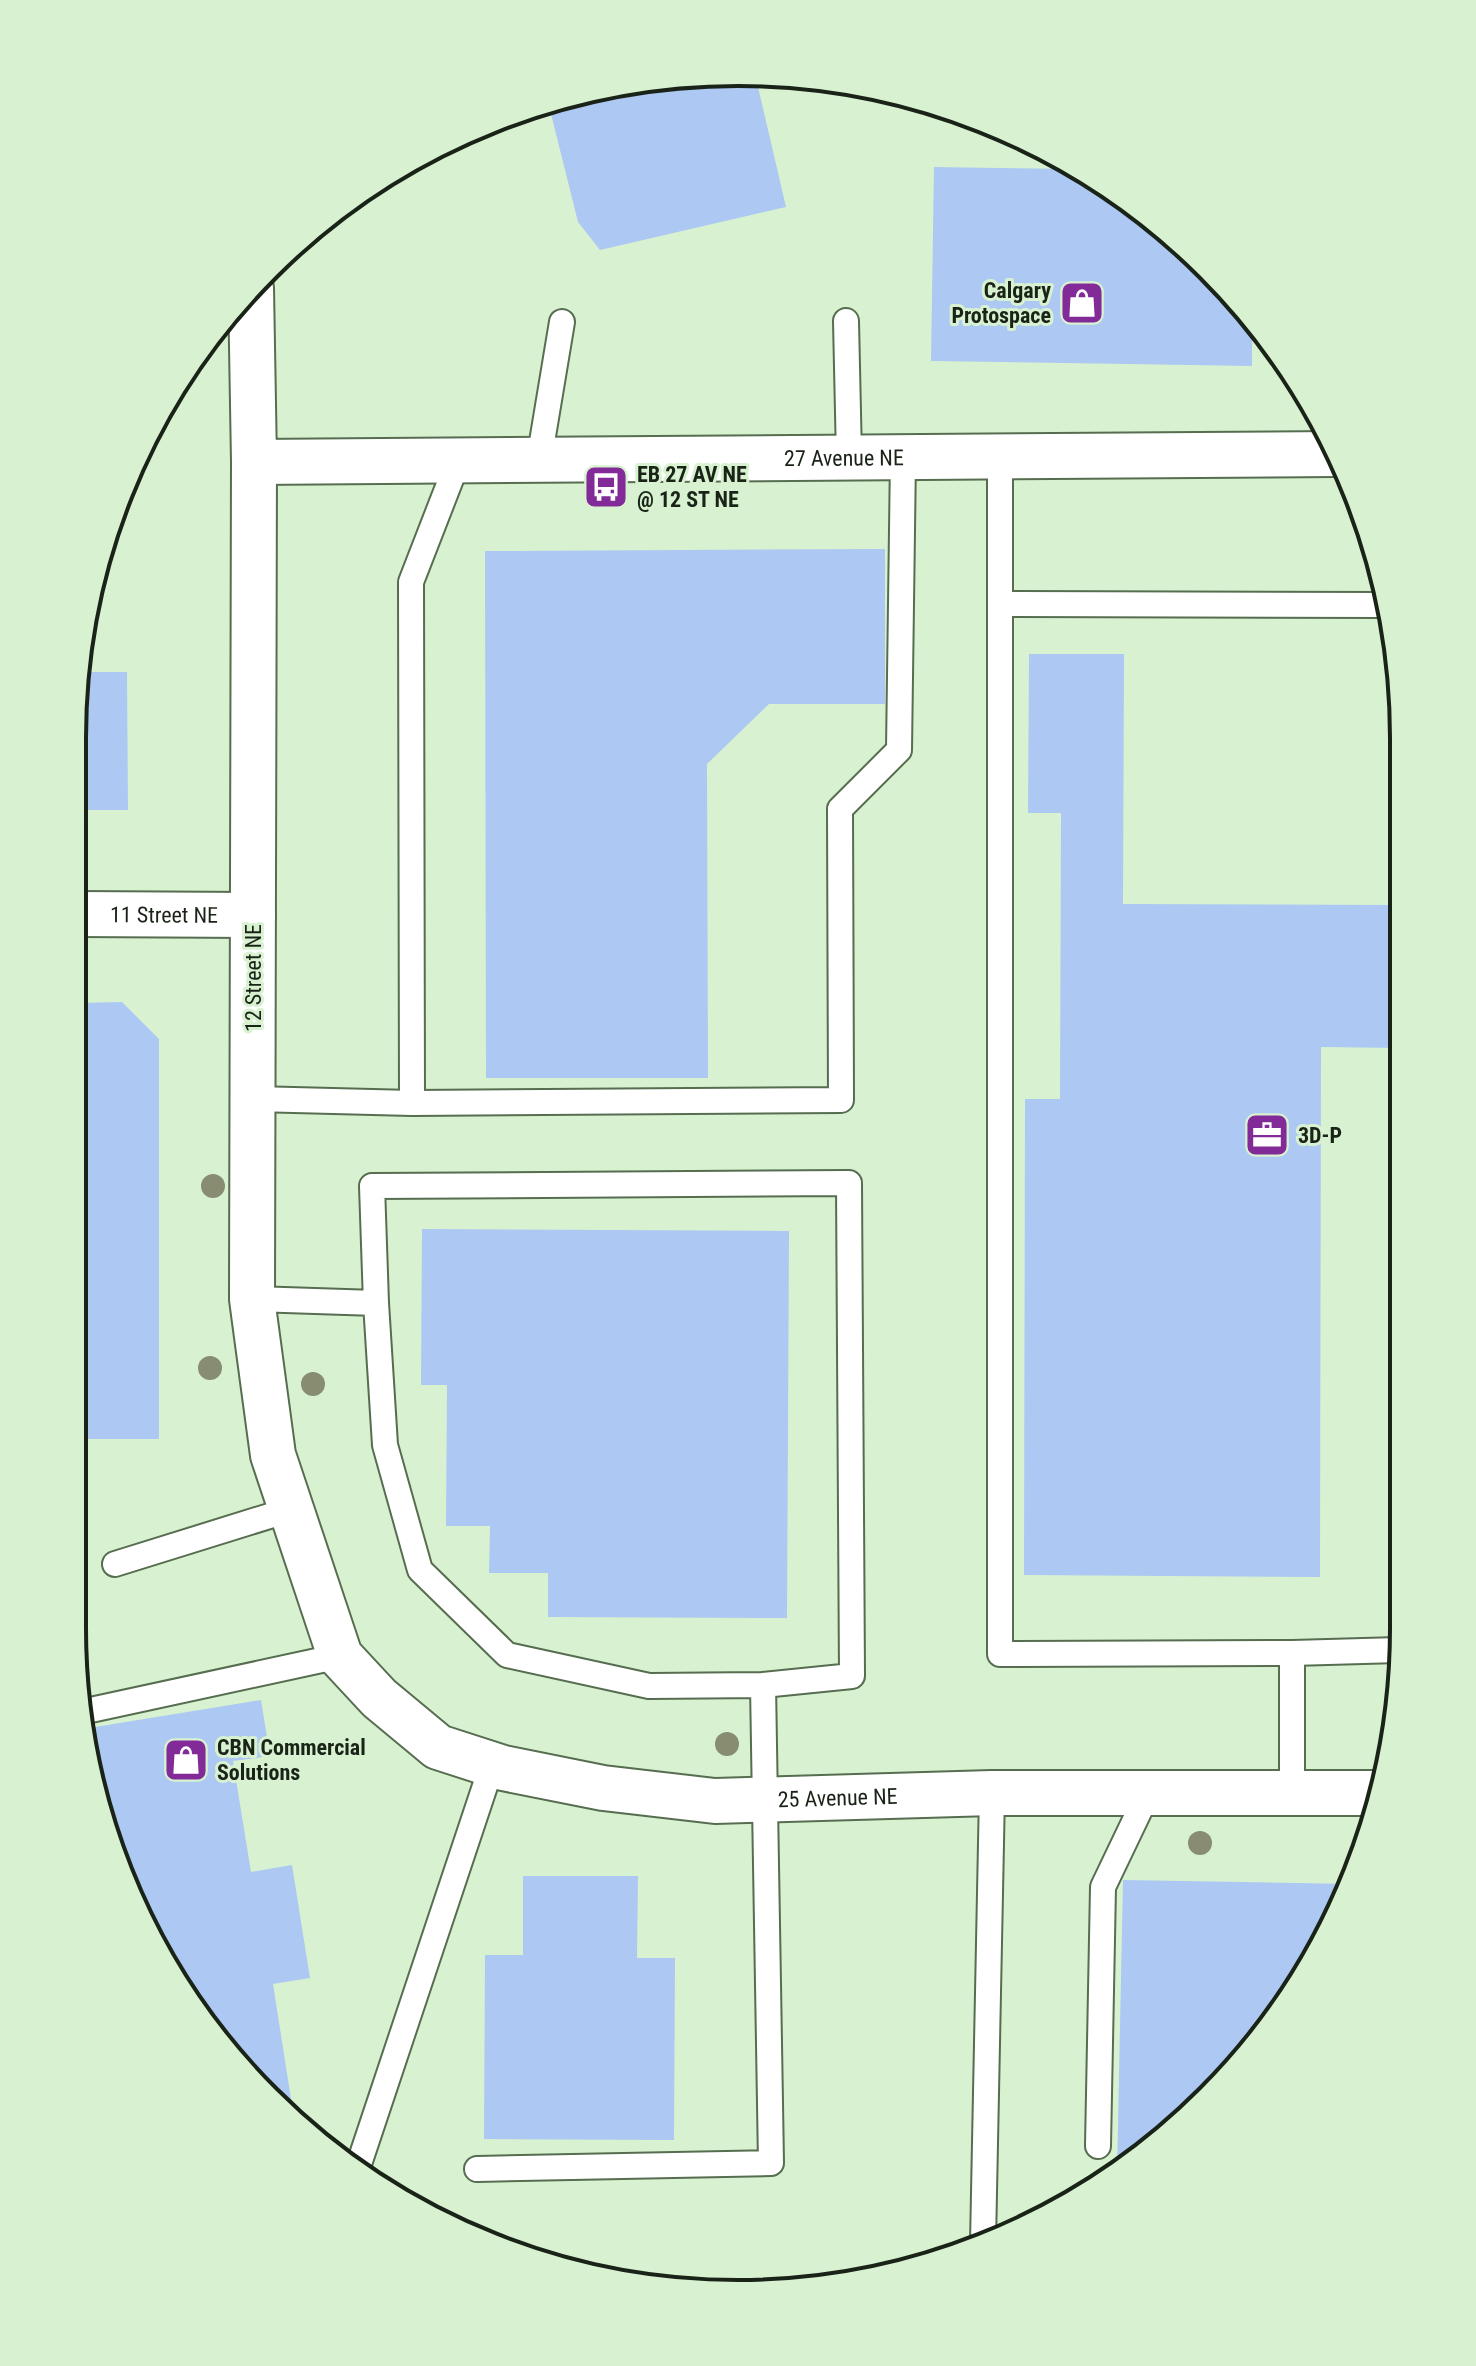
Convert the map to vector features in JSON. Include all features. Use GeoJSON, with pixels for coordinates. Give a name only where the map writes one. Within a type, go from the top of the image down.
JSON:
{"type":"FeatureCollection","features":[{"type":"Feature","properties":{"kind":"street","name":"12 Street NE"},"geometry":{"type":"LineString","coordinates":[[251,304],[254,462],[252,1299],[273,1455],[340,1656]]}},
{"type":"Feature","properties":{"kind":"street","name":"27 Avenue NE"},"geometry":{"type":"LineString","coordinates":[[254,462],[1325,454]]}},
{"type":"Feature","properties":{"kind":"street","name":"11 Street NE"},"geometry":{"type":"LineString","coordinates":[[86,914],[253,915]]}},
{"type":"Feature","properties":{"kind":"street","name":"25 Avenue NE"},"geometry":{"type":"LineString","coordinates":[[340,1656],[379,1698],[438,1747],[492,1765],[603,1788],[715,1801],[992,1793],[1369,1793]]}},
{"type":"Feature","properties":{"kind":"lane"},"geometry":{"type":"LineString","coordinates":[[846,321],[849,458]]}},
{"type":"Feature","properties":{"kind":"lane"},"geometry":{"type":"LineString","coordinates":[[539,460],[562,322]]}},
{"type":"Feature","properties":{"kind":"lane"},"geometry":{"type":"LineString","coordinates":[[252,1099],[412,1103],[841,1100],[840,809],[899,750],[903,457]]}},
{"type":"Feature","properties":{"kind":"lane"},"geometry":{"type":"LineString","coordinates":[[1000,457],[1000,1654],[1389,1650]]}},
{"type":"Feature","properties":{"kind":"lane"},"geometry":{"type":"LineString","coordinates":[[412,1103],[411,582],[458,461]]}},
{"type":"Feature","properties":{"kind":"lane"},"geometry":{"type":"LineString","coordinates":[[1000,604],[1376,605]]}},
{"type":"Feature","properties":{"kind":"lane"},"geometry":{"type":"LineString","coordinates":[[849,1183],[852,1676],[763,1685],[649,1686],[507,1655],[420,1570],[385,1445],[376,1303],[372,1186],[849,1183]]}},
{"type":"Feature","properties":{"kind":"lane"},"geometry":{"type":"LineString","coordinates":[[252,1299],[376,1303]]}},
{"type":"Feature","properties":{"kind":"lane"},"geometry":{"type":"LineString","coordinates":[[115,1564],[292,1509]]}},
{"type":"Feature","properties":{"kind":"lane"},"geometry":{"type":"LineString","coordinates":[[1292,1653],[1292,1793]]}},
{"type":"Feature","properties":{"kind":"lane"},"geometry":{"type":"LineString","coordinates":[[92,1710],[340,1656]]}},
{"type":"Feature","properties":{"kind":"lane"},"geometry":{"type":"LineString","coordinates":[[477,2169],[771,2163],[763,1685]]}},
{"type":"Feature","properties":{"kind":"lane"},"geometry":{"type":"LineString","coordinates":[[361,2159],[492,1765]]}},
{"type":"Feature","properties":{"kind":"lane"},"geometry":{"type":"LineString","coordinates":[[983,2232],[992,1793]]}},
{"type":"Feature","properties":{"kind":"lane"},"geometry":{"type":"LineString","coordinates":[[1098,2146],[1103,1887],[1148,1793]]}},
{"type":"Feature","properties":{"kind":"building"},"geometry":{"type":"Polygon","coordinates":[[[758,86],[786,207],[600,250],[578,222],[551,114],[653,92],[695,87],[758,86]]]}},
{"type":"Feature","properties":{"kind":"building"},"geometry":{"type":"Polygon","coordinates":[[[934,167],[1056,169],[1064,173],[1135,221],[1168,248],[1199,277],[1252,337],[1252,366],[931,361],[934,167]]]}},
{"type":"Feature","properties":{"kind":"building"},"geometry":{"type":"Polygon","coordinates":[[[885,549],[885,704],[769,704],[707,764],[708,1078],[486,1078],[485,551],[885,549]]]}},
{"type":"Feature","properties":{"kind":"building"},"geometry":{"type":"Polygon","coordinates":[[[1029,654],[1124,654],[1123,904],[1390,905],[1390,1048],[1321,1047],[1320,1577],[1024,1575],[1025,1099],[1060,1099],[1061,813],[1028,813],[1029,654]]]}},
{"type":"Feature","properties":{"kind":"building"},"geometry":{"type":"Polygon","coordinates":[[[90,672],[127,672],[128,810],[86,810],[90,672]]]}},
{"type":"Feature","properties":{"kind":"building"},"geometry":{"type":"Polygon","coordinates":[[[122,1002],[159,1039],[159,1439],[86,1439],[86,1003],[122,1002]]]}},
{"type":"Feature","properties":{"kind":"building"},"geometry":{"type":"Polygon","coordinates":[[[422,1229],[789,1231],[787,1618],[548,1617],[548,1573],[489,1573],[490,1526],[446,1526],[447,1385],[421,1385],[422,1229]]]}},
{"type":"Feature","properties":{"kind":"building"},"geometry":{"type":"Polygon","coordinates":[[[261,1700],[270,1756],[233,1761],[251,1872],[292,1865],[310,1978],[273,1984],[292,2103],[221,2025],[173,1954],[153,1916],[136,1878],[108,1797],[94,1727],[261,1700]]]}},
{"type":"Feature","properties":{"kind":"building"},"geometry":{"type":"Polygon","coordinates":[[[523,1876],[638,1876],[637,1958],[675,1958],[674,2140],[484,2139],[485,1955],[523,1955],[523,1876]]]}},
{"type":"Feature","properties":{"kind":"building"},"geometry":{"type":"Polygon","coordinates":[[[1123,1880],[1337,1884],[1303,1954],[1255,2025],[1199,2089],[1117,2158],[1123,1880]]]}},
{"type":"Feature","properties":{"kind":"place","name":"Calgary Protospace"},"geometry":{"type":"Point","coordinates":[1082,303]}},
{"type":"Feature","properties":{"kind":"place","name":"EB 27 AV NE @ 12 ST NE"},"geometry":{"type":"Point","coordinates":[606,487]}},
{"type":"Feature","properties":{"kind":"place","name":"3D-P"},"geometry":{"type":"Point","coordinates":[1267,1135]}},
{"type":"Feature","properties":{"kind":"place","name":"CBN Commercial Solutions"},"geometry":{"type":"Point","coordinates":[186,1760]}}]}
